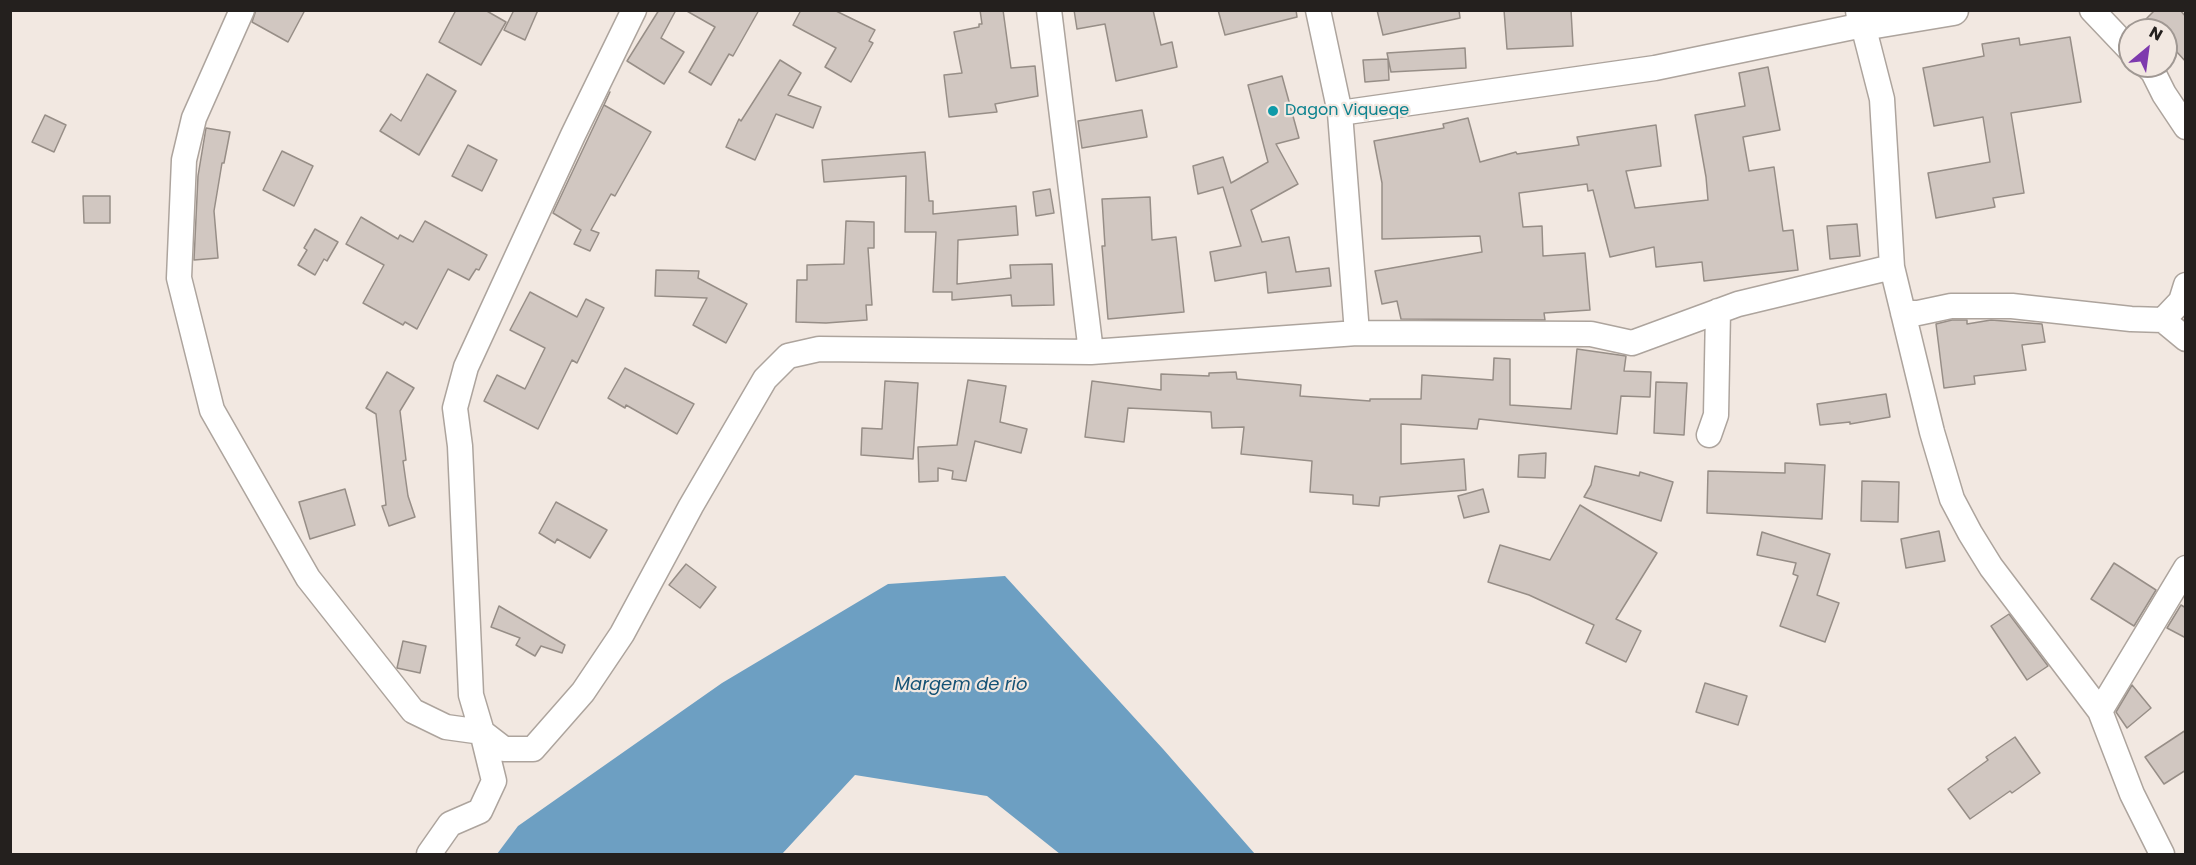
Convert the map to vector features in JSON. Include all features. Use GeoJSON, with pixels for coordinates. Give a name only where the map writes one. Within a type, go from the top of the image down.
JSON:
{"type":"FeatureCollection","features":[{"type":"Feature","properties":{"kind":"main road"},"geometry":{"type":"LineString","coordinates":[[1862,18],[1953,10]]}},
{"type":"Feature","properties":{"kind":"street"},"geometry":{"type":"LineString","coordinates":[[242,10],[194,118],[184,160],[179,278],[212,410],[308,578],[413,711],[446,728],[482,732],[504,749],[533,749],[583,692],[622,634],[691,506],[765,379],[789,356],[819,349],[1092,352],[1357,333],[1591,334],[1632,344],[1738,304],[1892,267]]}},
{"type":"Feature","properties":{"kind":"street"},"geometry":{"type":"LineString","coordinates":[[429,855],[450,824],[480,811],[494,781],[471,695],[460,446],[455,408],[466,367],[573,135],[634,10]]}},
{"type":"Feature","properties":{"kind":"street"},"geometry":{"type":"LineString","coordinates":[[1049,10],[1092,352]]}},
{"type":"Feature","properties":{"kind":"street"},"geometry":{"type":"LineString","coordinates":[[1318,10],[1340,113],[1357,333]]}},
{"type":"Feature","properties":{"kind":"street"},"geometry":{"type":"LineString","coordinates":[[2092,10],[2118,37]]}},
{"type":"Feature","properties":{"kind":"street"},"geometry":{"type":"LineString","coordinates":[[1340,113],[1655,68],[1862,18],[1882,99],[1892,267],[1932,432],[1952,499],[1991,567],[2100,711],[2132,794],[2162,855]]}},
{"type":"Feature","properties":{"kind":"street"},"geometry":{"type":"LineString","coordinates":[[2155,78],[2186,127]]}},
{"type":"Feature","properties":{"kind":"street"},"geometry":{"type":"LineString","coordinates":[[2163,320],[2181,301],[2186,285]]}},
{"type":"Feature","properties":{"kind":"street"},"geometry":{"type":"LineString","coordinates":[[1903,313],[1918,313],[1951,306],[2012,306],[2131,319],[2163,320],[2186,339]]}},
{"type":"Feature","properties":{"kind":"street"},"geometry":{"type":"LineString","coordinates":[[1708,435],[1716,415],[1718,311]]}},
{"type":"Feature","properties":{"kind":"street"},"geometry":{"type":"LineString","coordinates":[[2100,711],[2186,568]]}},
{"type":"Feature","properties":{"kind":"water","name":"Margem de rio"},"geometry":{"type":"Polygon","coordinates":[[[1005,576],[1163,749],[1255,854],[1060,854],[987,796],[855,775],[782,854],[497,854],[518,826],[722,683],[888,584],[1005,576]]]}},
{"type":"Feature","properties":{"kind":"building"},"geometry":{"type":"Polygon","coordinates":[[[256,10],[305,10],[288,42],[252,22],[256,10]]]}},
{"type":"Feature","properties":{"kind":"building"},"geometry":{"type":"Polygon","coordinates":[[[456,10],[485,10],[506,22],[481,65],[439,42],[456,10]]]}},
{"type":"Feature","properties":{"kind":"building"},"geometry":{"type":"Polygon","coordinates":[[[514,10],[538,10],[525,40],[504,30],[514,10]]]}},
{"type":"Feature","properties":{"kind":"building"},"geometry":{"type":"Polygon","coordinates":[[[659,10],[676,10],[661,38],[684,52],[664,84],[627,61],[659,10]]]}},
{"type":"Feature","properties":{"kind":"building"},"geometry":{"type":"Polygon","coordinates":[[[685,10],[759,10],[733,56],[729,54],[711,85],[689,72],[715,27],[685,10]]]}},
{"type":"Feature","properties":{"kind":"building"},"geometry":{"type":"Polygon","coordinates":[[[801,10],[834,10],[875,30],[869,41],[873,43],[851,82],[825,67],[836,48],[793,25],[801,10]]]}},
{"type":"Feature","properties":{"kind":"building"},"geometry":{"type":"Polygon","coordinates":[[[980,10],[1003,10],[1011,68],[1035,66],[1038,96],[995,104],[997,112],[949,117],[944,75],[962,73],[954,32],[979,27],[979,24],[982,24],[980,10]]]}},
{"type":"Feature","properties":{"kind":"building"},"geometry":{"type":"Polygon","coordinates":[[[1074,10],[1153,10],[1161,45],[1172,42],[1177,67],[1116,81],[1105,24],[1077,29],[1074,10]]]}},
{"type":"Feature","properties":{"kind":"building"},"geometry":{"type":"Polygon","coordinates":[[[1218,10],[1296,10],[1297,17],[1225,35],[1218,10]]]}},
{"type":"Feature","properties":{"kind":"building"},"geometry":{"type":"Polygon","coordinates":[[[1377,10],[1459,10],[1460,18],[1383,35],[1377,10]]]}},
{"type":"Feature","properties":{"kind":"building"},"geometry":{"type":"Polygon","coordinates":[[[1504,10],[1571,10],[1573,46],[1507,49],[1504,10]]]}},
{"type":"Feature","properties":{"kind":"building"},"geometry":{"type":"Polygon","coordinates":[[[2155,10],[2180,10],[2186,17],[2186,62],[2178,53],[2178,18],[2147,18],[2155,10]]]}},
{"type":"Feature","properties":{"kind":"building"},"geometry":{"type":"Polygon","coordinates":[[[2070,37],[2081,102],[2011,113],[2024,193],[1993,198],[1995,207],[1936,218],[1928,173],[1990,162],[1983,117],[1934,126],[1923,68],[1984,56],[1982,44],[2019,38],[2020,45],[2070,37]]]}},
{"type":"Feature","properties":{"kind":"building"},"geometry":{"type":"Polygon","coordinates":[[[1465,48],[1466,68],[1391,72],[1387,53],[1465,48]]]}},
{"type":"Feature","properties":{"kind":"building"},"geometry":{"type":"Polygon","coordinates":[[[1388,59],[1389,80],[1365,82],[1363,60],[1388,59]]]}},
{"type":"Feature","properties":{"kind":"building"},"geometry":{"type":"Polygon","coordinates":[[[780,60],[801,73],[788,95],[821,107],[813,128],[776,114],[755,160],[726,147],[739,119],[741,121],[780,60]]]}},
{"type":"Feature","properties":{"kind":"building"},"geometry":{"type":"Polygon","coordinates":[[[1768,67],[1780,130],[1743,137],[1749,171],[1774,167],[1783,231],[1793,230],[1798,270],[1704,281],[1702,262],[1656,267],[1654,247],[1610,257],[1593,190],[1588,191],[1587,184],[1519,193],[1523,227],[1542,226],[1543,256],[1585,253],[1590,310],[1544,313],[1545,320],[1401,319],[1397,301],[1382,304],[1375,271],[1482,252],[1480,236],[1382,239],[1382,183],[1374,141],[1444,128],[1443,124],[1468,118],[1480,162],[1516,152],[1517,154],[1579,145],[1577,137],[1656,125],[1661,166],[1626,171],[1635,208],[1708,200],[1695,115],[1745,106],[1739,73],[1768,67]]]}},
{"type":"Feature","properties":{"kind":"building"},"geometry":{"type":"Polygon","coordinates":[[[427,74],[456,91],[419,155],[380,131],[391,114],[401,121],[427,74]]]}},
{"type":"Feature","properties":{"kind":"building"},"geometry":{"type":"Polygon","coordinates":[[[1282,76],[1299,138],[1276,144],[1298,184],[1251,210],[1262,242],[1289,237],[1296,272],[1329,268],[1331,286],[1268,293],[1266,272],[1215,281],[1210,252],[1241,246],[1223,187],[1198,194],[1193,166],[1223,157],[1231,183],[1268,162],[1248,85],[1282,76]]]}},
{"type":"Feature","properties":{"kind":"building"},"geometry":{"type":"Polygon","coordinates":[[[610,92],[604,105],[651,132],[615,196],[611,194],[591,230],[599,233],[590,251],[574,244],[581,230],[553,213],[610,92]]]}},
{"type":"Feature","properties":{"kind":"building"},"geometry":{"type":"Polygon","coordinates":[[[1142,110],[1147,137],[1082,148],[1078,121],[1142,110]]]}},
{"type":"Feature","properties":{"kind":"building"},"geometry":{"type":"Polygon","coordinates":[[[45,115],[66,125],[54,152],[32,142],[45,115]]]}},
{"type":"Feature","properties":{"kind":"building"},"geometry":{"type":"Polygon","coordinates":[[[206,128],[230,132],[214,211],[218,258],[194,260],[198,176],[206,128]]]}},
{"type":"Feature","properties":{"kind":"building"},"geometry":{"type":"Polygon","coordinates":[[[468,145],[497,160],[482,191],[452,176],[468,145]]]}},
{"type":"Feature","properties":{"kind":"building"},"geometry":{"type":"Polygon","coordinates":[[[282,151],[313,166],[294,206],[263,190],[282,151]]]}},
{"type":"Feature","properties":{"kind":"building"},"geometry":{"type":"Polygon","coordinates":[[[925,152],[929,201],[933,201],[933,214],[1016,206],[1018,235],[958,240],[957,284],[1011,278],[1010,265],[1052,264],[1054,305],[1012,306],[1011,295],[952,300],[952,292],[933,292],[936,232],[905,232],[906,176],[824,182],[822,160],[925,152]]]}},
{"type":"Feature","properties":{"kind":"building"},"geometry":{"type":"Polygon","coordinates":[[[1050,189],[1054,213],[1036,216],[1033,192],[1050,189]]]}},
{"type":"Feature","properties":{"kind":"building"},"geometry":{"type":"Polygon","coordinates":[[[83,196],[110,196],[110,223],[84,223],[83,196]]]}},
{"type":"Feature","properties":{"kind":"building"},"geometry":{"type":"Polygon","coordinates":[[[1150,197],[1152,240],[1176,237],[1184,312],[1108,319],[1102,246],[1105,246],[1102,199],[1150,197]]]}},
{"type":"Feature","properties":{"kind":"building"},"geometry":{"type":"Polygon","coordinates":[[[361,217],[398,239],[400,235],[413,242],[425,221],[487,255],[479,270],[476,269],[469,280],[448,269],[417,329],[405,322],[403,325],[363,303],[384,265],[346,244],[361,217]]]}},
{"type":"Feature","properties":{"kind":"building"},"geometry":{"type":"Polygon","coordinates":[[[846,221],[874,222],[874,248],[868,248],[872,305],[866,305],[867,320],[826,323],[796,322],[797,280],[807,280],[807,265],[844,264],[846,221]]]}},
{"type":"Feature","properties":{"kind":"building"},"geometry":{"type":"Polygon","coordinates":[[[1857,224],[1860,256],[1830,259],[1827,226],[1857,224]]]}},
{"type":"Feature","properties":{"kind":"building"},"geometry":{"type":"Polygon","coordinates":[[[315,229],[338,242],[327,261],[324,259],[315,275],[298,265],[307,250],[304,248],[315,229]]]}},
{"type":"Feature","properties":{"kind":"building"},"geometry":{"type":"Polygon","coordinates":[[[656,270],[699,271],[698,278],[747,304],[726,343],[693,325],[707,298],[655,296],[656,270]]]}},
{"type":"Feature","properties":{"kind":"building"},"geometry":{"type":"Polygon","coordinates":[[[530,292],[577,317],[586,299],[604,308],[577,363],[572,360],[538,429],[484,401],[497,375],[525,389],[545,348],[510,330],[530,292]]]}},
{"type":"Feature","properties":{"kind":"building"},"geometry":{"type":"Polygon","coordinates":[[[1952,320],[1967,320],[1967,324],[1991,320],[2042,324],[2045,342],[2022,345],[2026,370],[1974,376],[1975,384],[1944,388],[1936,324],[1952,320]]]}},
{"type":"Feature","properties":{"kind":"building"},"geometry":{"type":"Polygon","coordinates":[[[1577,349],[1626,356],[1624,371],[1651,372],[1650,397],[1621,396],[1617,434],[1479,419],[1477,429],[1401,424],[1401,464],[1464,459],[1466,490],[1380,497],[1379,506],[1353,504],[1353,495],[1310,492],[1312,461],[1241,454],[1244,427],[1212,428],[1211,412],[1128,408],[1124,442],[1085,437],[1092,381],[1161,390],[1161,374],[1209,376],[1209,373],[1236,372],[1237,379],[1301,385],[1300,396],[1370,401],[1370,399],[1421,399],[1422,375],[1493,380],[1494,358],[1510,359],[1510,405],[1571,409],[1577,349]]]}},
{"type":"Feature","properties":{"kind":"building"},"geometry":{"type":"Polygon","coordinates":[[[625,368],[694,404],[677,434],[626,405],[625,408],[608,398],[625,368]]]}},
{"type":"Feature","properties":{"kind":"building"},"geometry":{"type":"Polygon","coordinates":[[[387,372],[414,388],[400,411],[406,460],[403,461],[408,496],[415,517],[389,526],[382,506],[386,505],[376,414],[366,408],[387,372]]]}},
{"type":"Feature","properties":{"kind":"building"},"geometry":{"type":"Polygon","coordinates":[[[968,380],[1006,386],[1000,422],[1027,429],[1021,453],[975,441],[966,481],[952,479],[953,471],[938,468],[938,481],[919,482],[918,447],[957,445],[968,380]]]}},
{"type":"Feature","properties":{"kind":"building"},"geometry":{"type":"Polygon","coordinates":[[[885,381],[918,383],[913,459],[861,455],[862,428],[882,429],[885,381]]]}},
{"type":"Feature","properties":{"kind":"building"},"geometry":{"type":"Polygon","coordinates":[[[1656,382],[1687,383],[1684,435],[1654,433],[1656,382]]]}},
{"type":"Feature","properties":{"kind":"building"},"geometry":{"type":"Polygon","coordinates":[[[1886,394],[1890,417],[1850,424],[1850,422],[1820,425],[1817,404],[1886,394]]]}},
{"type":"Feature","properties":{"kind":"building"},"geometry":{"type":"Polygon","coordinates":[[[1546,453],[1545,478],[1518,477],[1519,455],[1546,453]]]}},
{"type":"Feature","properties":{"kind":"building"},"geometry":{"type":"Polygon","coordinates":[[[1785,463],[1825,465],[1822,519],[1707,513],[1708,471],[1785,473],[1785,463]]]}},
{"type":"Feature","properties":{"kind":"building"},"geometry":{"type":"Polygon","coordinates":[[[1595,466],[1639,476],[1640,472],[1673,482],[1661,521],[1584,497],[1591,485],[1595,466]]]}},
{"type":"Feature","properties":{"kind":"building"},"geometry":{"type":"Polygon","coordinates":[[[1862,481],[1899,482],[1898,522],[1861,521],[1862,481]]]}},
{"type":"Feature","properties":{"kind":"building"},"geometry":{"type":"Polygon","coordinates":[[[345,489],[355,525],[310,539],[299,502],[345,489]]]}},
{"type":"Feature","properties":{"kind":"building"},"geometry":{"type":"Polygon","coordinates":[[[1483,489],[1489,512],[1464,518],[1458,496],[1483,489]]]}},
{"type":"Feature","properties":{"kind":"building"},"geometry":{"type":"Polygon","coordinates":[[[556,502],[607,530],[590,558],[557,539],[555,543],[539,533],[556,502]]]}},
{"type":"Feature","properties":{"kind":"building"},"geometry":{"type":"Polygon","coordinates":[[[1580,505],[1657,553],[1616,619],[1641,631],[1626,662],[1586,643],[1594,625],[1529,595],[1488,582],[1500,545],[1550,560],[1580,505]]]}},
{"type":"Feature","properties":{"kind":"building"},"geometry":{"type":"Polygon","coordinates":[[[1939,531],[1945,561],[1906,568],[1901,539],[1939,531]]]}},
{"type":"Feature","properties":{"kind":"building"},"geometry":{"type":"Polygon","coordinates":[[[1762,532],[1830,554],[1817,595],[1839,603],[1825,642],[1780,626],[1798,576],[1793,574],[1796,563],[1757,555],[1762,532]]]}},
{"type":"Feature","properties":{"kind":"building"},"geometry":{"type":"Polygon","coordinates":[[[2114,563],[2156,590],[2134,626],[2091,599],[2114,563]]]}},
{"type":"Feature","properties":{"kind":"building"},"geometry":{"type":"Polygon","coordinates":[[[686,564],[716,587],[700,608],[669,585],[686,564]]]}},
{"type":"Feature","properties":{"kind":"building"},"geometry":{"type":"Polygon","coordinates":[[[2181,605],[2186,608],[2186,638],[2167,628],[2181,605]]]}},
{"type":"Feature","properties":{"kind":"building"},"geometry":{"type":"Polygon","coordinates":[[[499,606],[565,645],[562,653],[541,646],[535,656],[516,645],[520,638],[491,627],[499,606]]]}},
{"type":"Feature","properties":{"kind":"building"},"geometry":{"type":"Polygon","coordinates":[[[2009,614],[2048,666],[2027,680],[1991,626],[2009,614]]]}},
{"type":"Feature","properties":{"kind":"building"},"geometry":{"type":"Polygon","coordinates":[[[403,641],[426,646],[420,673],[397,668],[403,641]]]}},
{"type":"Feature","properties":{"kind":"building"},"geometry":{"type":"Polygon","coordinates":[[[1705,683],[1747,696],[1738,725],[1696,712],[1705,683]]]}},
{"type":"Feature","properties":{"kind":"building"},"geometry":{"type":"Polygon","coordinates":[[[2132,685],[2151,708],[2127,728],[2116,712],[2132,685]]]}},
{"type":"Feature","properties":{"kind":"building"},"geometry":{"type":"Polygon","coordinates":[[[2186,730],[2186,770],[2164,784],[2145,757],[2186,730]]]}},
{"type":"Feature","properties":{"kind":"building"},"geometry":{"type":"Polygon","coordinates":[[[2015,737],[2040,773],[1970,819],[1948,789],[1988,760],[1986,757],[2015,737]]]}},
{"type":"Feature","properties":{"kind":"place","name":"Dagon Viqueqe"},"geometry":{"type":"Point","coordinates":[1273,111]}}]}
